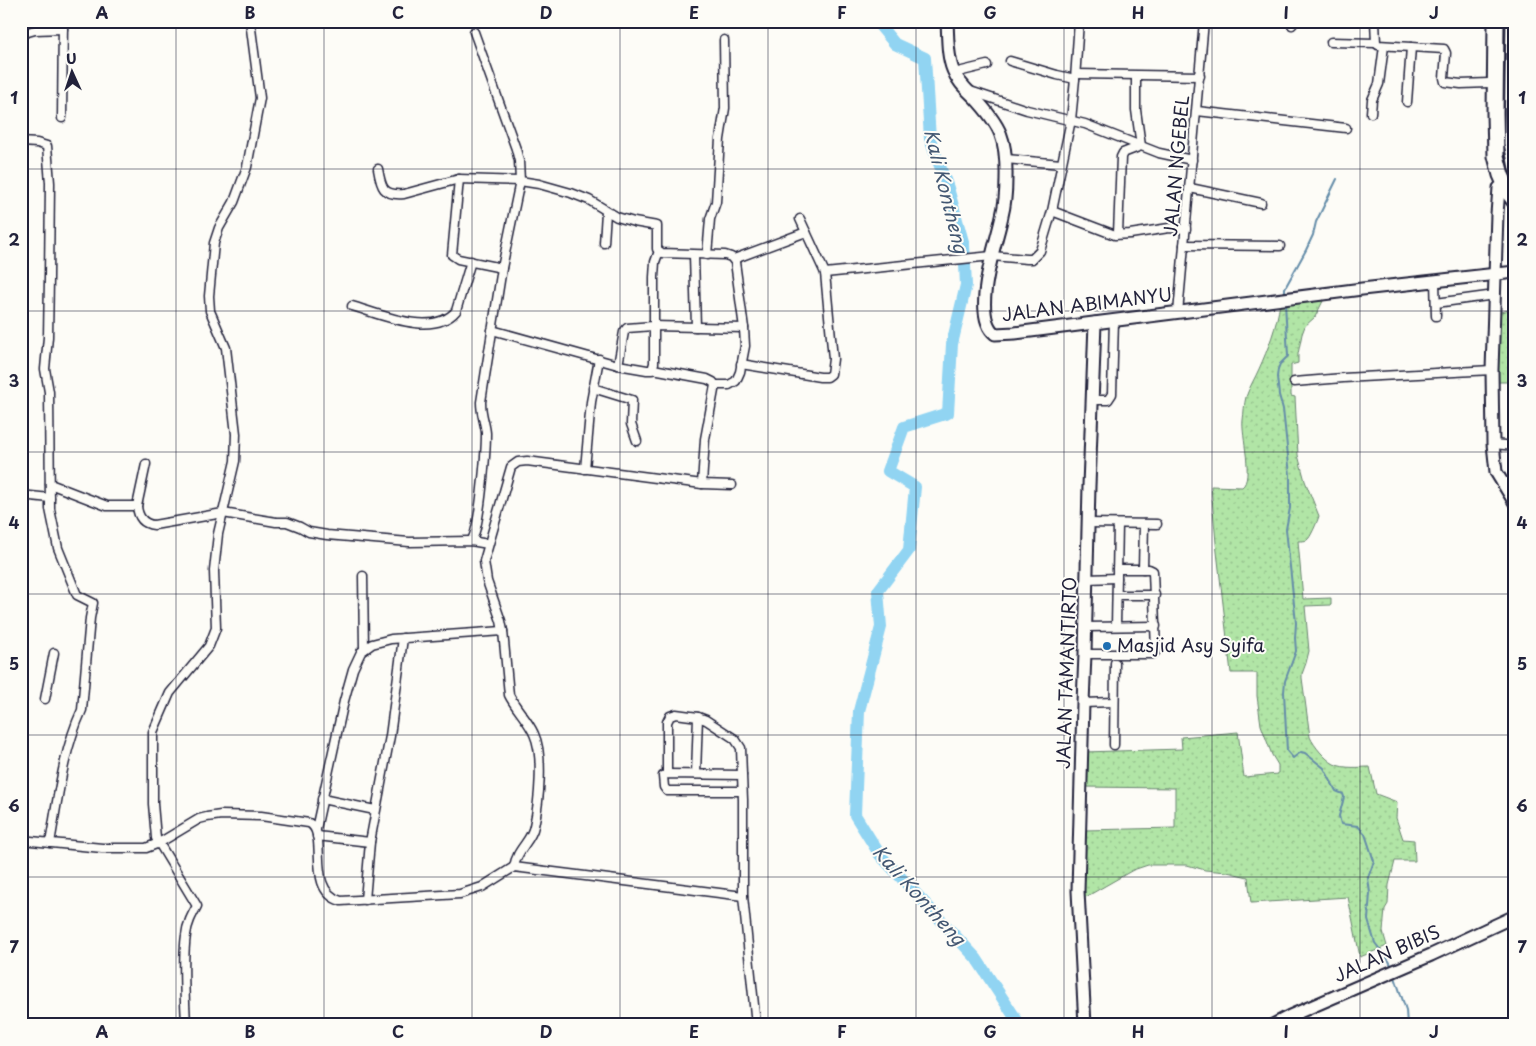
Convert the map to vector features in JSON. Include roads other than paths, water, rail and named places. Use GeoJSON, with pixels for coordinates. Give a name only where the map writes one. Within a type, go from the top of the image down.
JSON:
{"type":"FeatureCollection","features":[{"type":"Feature","properties":{"kind":"highway"},"geometry":{"type":"LineString","coordinates":[[1496,21],[1496,156],[1501,175],[1515,201]]}},
{"type":"Feature","properties":{"kind":"highway"},"geometry":{"type":"LineString","coordinates":[[1504,21],[1504,149],[1507,166],[1515,185]]}},
{"type":"Feature","properties":{"kind":"street"},"geometry":{"type":"LineString","coordinates":[[186,1025],[186,934],[189,922],[197,906],[154,832],[152,732],[170,693],[209,646],[216,628],[214,571],[218,534],[235,461],[236,434],[226,348],[210,311],[209,296],[214,243],[219,228],[234,202],[247,166],[260,98],[250,21]]}},
{"type":"Feature","properties":{"kind":"street","name":"JALAN ABIMANYU"},"geometry":{"type":"LineString","coordinates":[[946,21],[954,73],[996,124],[1004,142],[1006,159],[1004,209],[987,274],[985,307],[990,327],[995,334],[1515,272]]}},
{"type":"Feature","properties":{"kind":"street"},"geometry":{"type":"LineString","coordinates":[[825,273],[992,256],[1027,259],[1038,255],[1052,211],[1071,120],[1079,21]]}},
{"type":"Feature","properties":{"kind":"street","name":"JALAN NGEBEL"},"geometry":{"type":"LineString","coordinates":[[1178,313],[1204,21]]}},
{"type":"Feature","properties":{"kind":"street"},"geometry":{"type":"LineString","coordinates":[[1370,113],[1372,100],[1379,84],[1380,45],[1375,21]]}},
{"type":"Feature","properties":{"kind":"street"},"geometry":{"type":"LineString","coordinates":[[1489,21],[1489,147],[1491,162],[1499,188],[1515,212]]}},
{"type":"Feature","properties":{"kind":"street"},"geometry":{"type":"LineString","coordinates":[[1512,21],[1510,143],[1515,168]]}},
{"type":"Feature","properties":{"kind":"street"},"geometry":{"type":"LineString","coordinates":[[21,34],[63,25],[62,118]]}},
{"type":"Feature","properties":{"kind":"street"},"geometry":{"type":"LineString","coordinates":[[471,541],[477,522],[482,487],[486,432],[481,410],[502,268],[520,181],[519,156],[474,32]]}},
{"type":"Feature","properties":{"kind":"street"},"geometry":{"type":"LineString","coordinates":[[707,255],[710,219],[716,202],[720,139],[725,108],[724,40]]}},
{"type":"Feature","properties":{"kind":"street"},"geometry":{"type":"LineString","coordinates":[[1331,42],[1444,49],[1446,53],[1444,80],[1447,83],[1489,83]]}},
{"type":"Feature","properties":{"kind":"street"},"geometry":{"type":"LineString","coordinates":[[1407,102],[1411,47]]}},
{"type":"Feature","properties":{"kind":"street"},"geometry":{"type":"LineString","coordinates":[[1010,61],[1049,73],[1076,76],[1200,76]]}},
{"type":"Feature","properties":{"kind":"street"},"geometry":{"type":"LineString","coordinates":[[954,73],[987,65]]}},
{"type":"Feature","properties":{"kind":"street"},"geometry":{"type":"LineString","coordinates":[[1136,76],[1136,110],[1141,146]]}},
{"type":"Feature","properties":{"kind":"street"},"geometry":{"type":"LineString","coordinates":[[966,89],[1027,110],[1093,127],[1169,156],[1192,160]]}},
{"type":"Feature","properties":{"kind":"street"},"geometry":{"type":"LineString","coordinates":[[1197,111],[1346,128]]}},
{"type":"Feature","properties":{"kind":"street"},"geometry":{"type":"LineString","coordinates":[[21,142],[48,146],[50,182],[49,288],[45,370],[49,392],[50,498],[53,531],[76,594],[92,603],[82,710],[76,723],[63,767],[50,843]]}},
{"type":"Feature","properties":{"kind":"street"},"geometry":{"type":"LineString","coordinates":[[1118,234],[1121,157],[1123,153],[1141,146]]}},
{"type":"Feature","properties":{"kind":"street"},"geometry":{"type":"LineString","coordinates":[[1006,159],[1061,164]]}},
{"type":"Feature","properties":{"kind":"street"},"geometry":{"type":"LineString","coordinates":[[378,169],[384,189],[391,194],[409,193],[459,179],[520,181],[539,184],[580,196],[606,212],[624,220],[657,226],[657,249],[659,251],[655,262],[653,369]]}},
{"type":"Feature","properties":{"kind":"street"},"geometry":{"type":"LineString","coordinates":[[459,179],[452,253],[455,258],[502,268]]}},
{"type":"Feature","properties":{"kind":"street"},"geometry":{"type":"LineString","coordinates":[[1190,188],[1261,203]]}},
{"type":"Feature","properties":{"kind":"street"},"geometry":{"type":"LineString","coordinates":[[1499,188],[1492,370],[1493,444],[1495,469],[1515,503]]}},
{"type":"Feature","properties":{"kind":"street"},"geometry":{"type":"LineString","coordinates":[[1052,211],[1111,234],[1169,228],[1186,229]]}},
{"type":"Feature","properties":{"kind":"street"},"geometry":{"type":"LineString","coordinates":[[604,243],[606,212]]}},
{"type":"Feature","properties":{"kind":"street"},"geometry":{"type":"LineString","coordinates":[[741,364],[820,377],[827,377],[831,374],[833,359],[825,273],[800,219]]}},
{"type":"Feature","properties":{"kind":"street"},"geometry":{"type":"LineString","coordinates":[[659,251],[666,254],[728,256],[734,259],[806,232]]}},
{"type":"Feature","properties":{"kind":"street"},"geometry":{"type":"LineString","coordinates":[[1184,245],[1280,246]]}},
{"type":"Feature","properties":{"kind":"street"},"geometry":{"type":"LineString","coordinates":[[694,255],[696,327]]}},
{"type":"Feature","properties":{"kind":"street"},"geometry":{"type":"LineString","coordinates":[[492,330],[618,365],[707,379],[715,385],[725,386],[734,383],[738,378],[745,346],[734,259]]}},
{"type":"Feature","properties":{"kind":"street"},"geometry":{"type":"LineString","coordinates":[[352,306],[406,321],[421,323],[440,322],[452,316],[456,311],[471,261]]}},
{"type":"Feature","properties":{"kind":"street"},"geometry":{"type":"LineString","coordinates":[[1435,281],[1436,316]]}},
{"type":"Feature","properties":{"kind":"street"},"geometry":{"type":"LineString","coordinates":[[1436,304],[1495,296]]}},
{"type":"Feature","properties":{"kind":"street"},"geometry":{"type":"LineString","coordinates":[[1091,400],[1108,400],[1112,394],[1114,320]]}},
{"type":"Feature","properties":{"kind":"street","name":"JALAN TAMANTIRTO"},"geometry":{"type":"LineString","coordinates":[[1085,1025],[1078,891],[1091,400],[1095,323]]}},
{"type":"Feature","properties":{"kind":"street"},"geometry":{"type":"LineString","coordinates":[[618,365],[625,330],[653,326],[744,328]]}},
{"type":"Feature","properties":{"kind":"street"},"geometry":{"type":"LineString","coordinates":[[585,469],[593,388],[599,359]]}},
{"type":"Feature","properties":{"kind":"street"},"geometry":{"type":"LineString","coordinates":[[1294,382],[1492,370]]}},
{"type":"Feature","properties":{"kind":"street"},"geometry":{"type":"LineString","coordinates":[[702,484],[705,439],[715,385]]}},
{"type":"Feature","properties":{"kind":"street"},"geometry":{"type":"LineString","coordinates":[[593,388],[632,400],[631,424],[637,441]]}},
{"type":"Feature","properties":{"kind":"street"},"geometry":{"type":"LineString","coordinates":[[1493,444],[1515,446]]}},
{"type":"Feature","properties":{"kind":"street"},"geometry":{"type":"LineString","coordinates":[[514,867],[518,853],[527,842],[534,826],[540,763],[539,750],[534,733],[512,702],[503,631],[485,572],[484,561],[507,477],[513,465],[518,462],[527,461],[702,484],[732,485]]}},
{"type":"Feature","properties":{"kind":"street"},"geometry":{"type":"LineString","coordinates":[[146,464],[137,506],[140,518],[144,522],[154,525],[223,513],[276,522],[287,522],[300,526],[309,532],[328,535],[410,542],[471,541],[488,544]]}},
{"type":"Feature","properties":{"kind":"street"},"geometry":{"type":"LineString","coordinates":[[1501,482],[1515,482]]}},
{"type":"Feature","properties":{"kind":"street"},"geometry":{"type":"LineString","coordinates":[[50,484],[108,506],[137,506]]}},
{"type":"Feature","properties":{"kind":"street"},"geometry":{"type":"LineString","coordinates":[[21,495],[50,498]]}},
{"type":"Feature","properties":{"kind":"street"},"geometry":{"type":"LineString","coordinates":[[1088,523],[1157,524]]}},
{"type":"Feature","properties":{"kind":"street"},"geometry":{"type":"LineString","coordinates":[[1116,626],[1118,524]]}},
{"type":"Feature","properties":{"kind":"street"},"geometry":{"type":"LineString","coordinates":[[1143,569],[1144,524]]}},
{"type":"Feature","properties":{"kind":"street"},"geometry":{"type":"LineString","coordinates":[[1085,654],[1155,653],[1157,648],[1153,571],[1151,569],[1117,570]]}},
{"type":"Feature","properties":{"kind":"street"},"geometry":{"type":"LineString","coordinates":[[364,576],[364,649]]}},
{"type":"Feature","properties":{"kind":"street"},"geometry":{"type":"LineString","coordinates":[[1087,579],[1117,578]]}},
{"type":"Feature","properties":{"kind":"street"},"geometry":{"type":"LineString","coordinates":[[1117,594],[1155,595]]}},
{"type":"Feature","properties":{"kind":"street"},"geometry":{"type":"LineString","coordinates":[[1086,626],[1156,626]]}},
{"type":"Feature","properties":{"kind":"street"},"geometry":{"type":"LineString","coordinates":[[503,631],[403,638],[378,642],[364,649],[356,661],[333,746],[316,832],[319,868],[328,895],[341,901],[460,894],[482,887],[514,867],[743,896]]}},
{"type":"Feature","properties":{"kind":"street"},"geometry":{"type":"LineString","coordinates":[[365,900],[370,842],[390,736],[403,638]]}},
{"type":"Feature","properties":{"kind":"street"},"geometry":{"type":"LineString","coordinates":[[45,699],[54,653]]}},
{"type":"Feature","properties":{"kind":"street"},"geometry":{"type":"LineString","coordinates":[[1114,663],[1114,745]]}},
{"type":"Feature","properties":{"kind":"street"},"geometry":{"type":"LineString","coordinates":[[1083,703],[1114,702]]}},
{"type":"Feature","properties":{"kind":"street"},"geometry":{"type":"LineString","coordinates":[[667,774],[666,725],[668,718],[676,714],[706,720],[738,741],[742,752],[743,896],[756,1025]]}},
{"type":"Feature","properties":{"kind":"street"},"geometry":{"type":"LineString","coordinates":[[696,774],[698,717]]}},
{"type":"Feature","properties":{"kind":"street"},"geometry":{"type":"LineString","coordinates":[[742,775],[667,774],[663,777],[664,789],[666,790],[742,791]]}},
{"type":"Feature","properties":{"kind":"street"},"geometry":{"type":"LineString","coordinates":[[322,799],[375,810]]}},
{"type":"Feature","properties":{"kind":"street"},"geometry":{"type":"LineString","coordinates":[[21,840],[73,846],[124,849],[146,848],[159,843],[199,819],[221,815],[260,816],[309,823],[313,824],[316,832]]}},
{"type":"Feature","properties":{"kind":"street"},"geometry":{"type":"LineString","coordinates":[[316,832],[370,842]]}},
{"type":"Feature","properties":{"kind":"street","name":"JALAN BIBIS"},"geometry":{"type":"LineString","coordinates":[[1273,1025],[1515,916]]}},
{"type":"Feature","properties":{"kind":"waterway","name":"Kali Kontheng"},"geometry":{"type":"LineString","coordinates":[[876,21],[895,44],[925,58],[930,139],[948,188],[964,245],[966,285],[952,344],[948,413],[904,427],[888,471],[915,487],[909,550],[878,591],[881,627],[859,711],[855,815],[880,855],[976,958],[1020,1025]]}},
{"type":"Feature","properties":{"kind":"waterway"},"geometry":{"type":"LineString","coordinates":[[1285,294],[1285,288],[1306,250],[1313,235],[1316,222],[1337,179]]}},
{"type":"Feature","properties":{"kind":"waterway"},"geometry":{"type":"LineString","coordinates":[[1285,303],[1288,356],[1280,364],[1277,377],[1283,409],[1290,475],[1290,508],[1286,529],[1296,623],[1296,651],[1285,681],[1284,692],[1287,751],[1293,758],[1301,752],[1305,753],[1324,768],[1336,791],[1343,794],[1344,797],[1339,816],[1341,824],[1358,826],[1365,834],[1374,861],[1368,878],[1370,893],[1368,920],[1375,943],[1392,967]]}},
{"type":"Feature","properties":{"kind":"waterway"},"geometry":{"type":"LineString","coordinates":[[1395,977],[1406,1010],[1407,1025]]}},
{"type":"Feature","properties":{"kind":"place","name":"Masjid Asy Syifa"},"geometry":{"type":"Point","coordinates":[1107,646]}}]}
